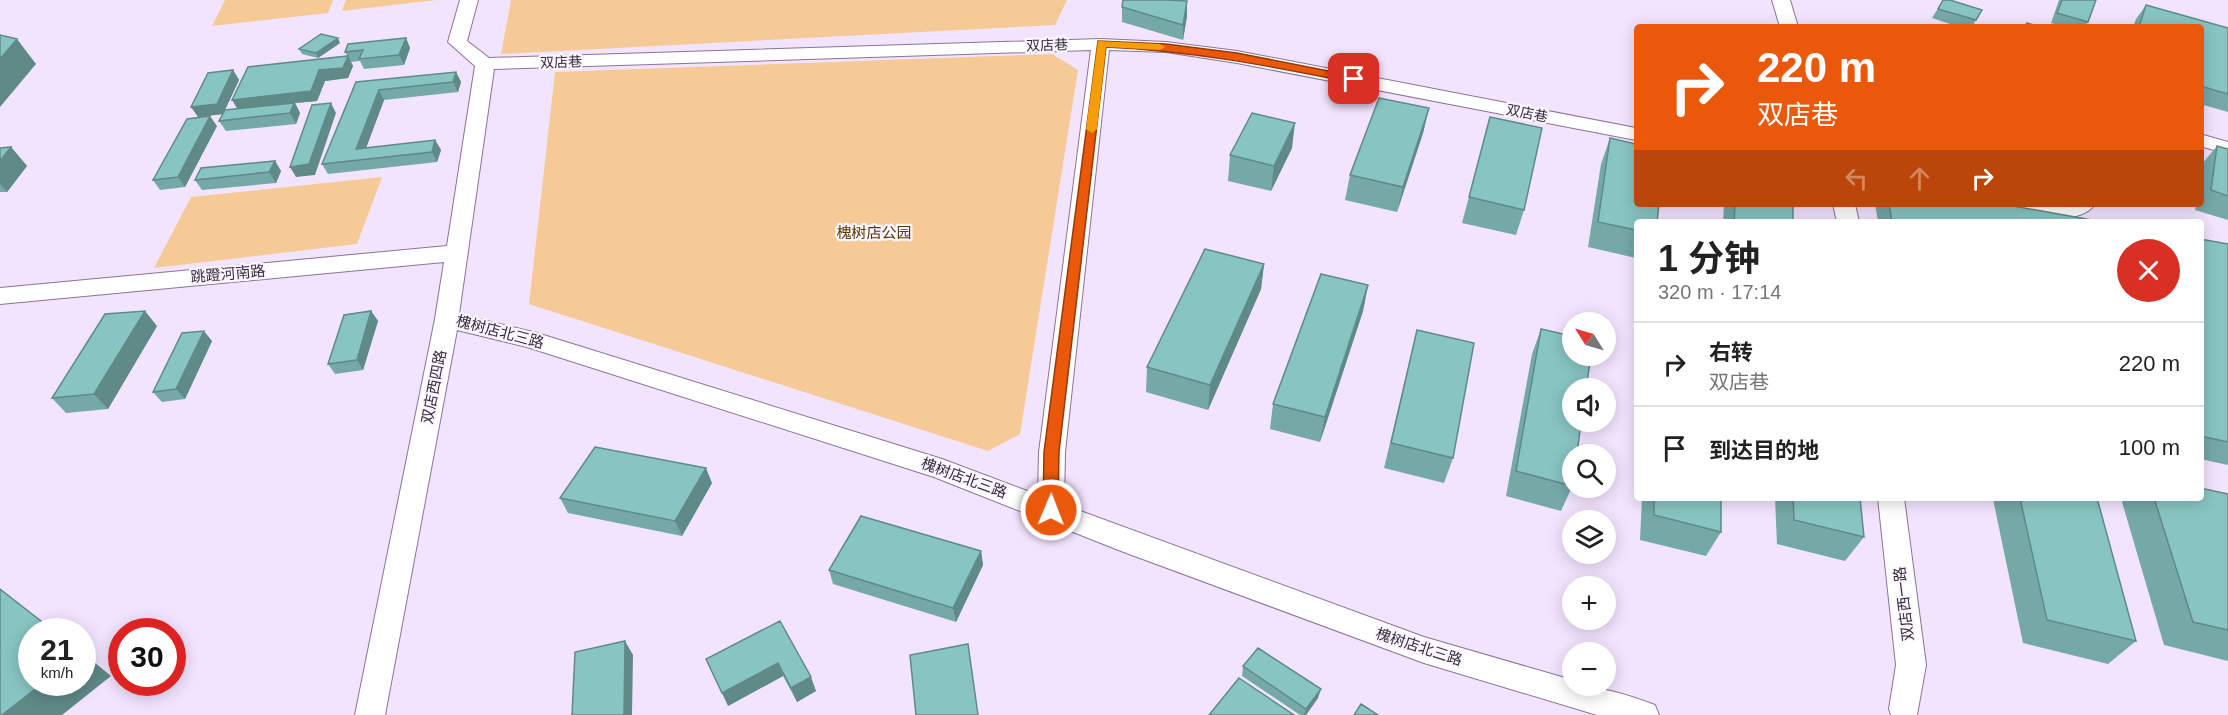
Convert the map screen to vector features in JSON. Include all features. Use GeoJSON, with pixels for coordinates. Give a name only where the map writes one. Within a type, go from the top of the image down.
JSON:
{"type":"FeatureCollection","features":[{"type":"Feature","properties":{"kind":"street"},"geometry":{"type":"LineString","coordinates":[[469,0],[458,42],[485,64]]}},
{"type":"Feature","properties":{"kind":"street"},"geometry":{"type":"LineString","coordinates":[[1781,0],[1788,24]]}},
{"type":"Feature","properties":{"kind":"street"},"geometry":{"type":"LineString","coordinates":[[1051,510],[1052,452],[1101,44]]}},
{"type":"Feature","properties":{"kind":"street","name":"双店巷"},"geometry":{"type":"LineString","coordinates":[[485,64],[1101,44],[1166,47],[1237,57],[1634,134]]}},
{"type":"Feature","properties":{"kind":"street","name":"双店西四路"},"geometry":{"type":"LineString","coordinates":[[370,715],[447,319],[485,64]]}},
{"type":"Feature","properties":{"kind":"street"},"geometry":{"type":"LineString","coordinates":[[2204,141],[2228,148]]}},
{"type":"Feature","properties":{"kind":"street"},"geometry":{"type":"LineString","coordinates":[[2021,207],[2043,211],[2080,207]]}},
{"type":"Feature","properties":{"kind":"street","name":"跳蹬河南路"},"geometry":{"type":"LineString","coordinates":[[0,296],[456,253]]}},
{"type":"Feature","properties":{"kind":"street","name":"槐树店北三路"},"geometry":{"type":"LineString","coordinates":[[447,319],[529,339],[931,466],[1051,510],[1131,543],[1424,650],[1644,715]]}},
{"type":"Feature","properties":{"kind":"street","name":"双店西一路"},"geometry":{"type":"LineString","coordinates":[[1891,501],[1911,665],[1906,713]]}},
{"type":"Feature","properties":{"kind":"green space"},"geometry":{"type":"Polygon","coordinates":[[[225,0],[333,0],[328,13],[212,26],[225,0]]]}},
{"type":"Feature","properties":{"kind":"green space"},"geometry":{"type":"Polygon","coordinates":[[[346,0],[436,0],[342,11],[346,0]]]}},
{"type":"Feature","properties":{"kind":"green space"},"geometry":{"type":"Polygon","coordinates":[[[511,0],[1067,0],[1055,25],[501,54],[511,0]]]}},
{"type":"Feature","properties":{"kind":"green space","name":"槐树店公园"},"geometry":{"type":"Polygon","coordinates":[[[1052,54],[1078,70],[1020,434],[988,451],[529,304],[555,72],[1052,54]]]}},
{"type":"Feature","properties":{"kind":"green space"},"geometry":{"type":"Polygon","coordinates":[[[382,177],[357,244],[154,268],[191,197],[382,177]]]}},
{"type":"Feature","properties":{"kind":"building"},"geometry":{"type":"Polygon","coordinates":[[[1123,0],[1187,1],[1183,25],[1122,7],[1123,0]]]}},
{"type":"Feature","properties":{"kind":"building"},"geometry":{"type":"Polygon","coordinates":[[[1943,0],[1982,10],[1976,20],[1938,9],[1943,0]]]}},
{"type":"Feature","properties":{"kind":"building"},"geometry":{"type":"Polygon","coordinates":[[[2062,0],[2096,0],[2088,22],[2057,13],[2062,0]]]}},
{"type":"Feature","properties":{"kind":"building"},"geometry":{"type":"Polygon","coordinates":[[[2146,5],[2228,28],[2228,94],[2204,87],[2204,24],[2140,24],[2146,5]]]}},
{"type":"Feature","properties":{"kind":"building"},"geometry":{"type":"Polygon","coordinates":[[[321,34],[338,38],[316,53],[299,49],[321,34]]]}},
{"type":"Feature","properties":{"kind":"building"},"geometry":{"type":"Polygon","coordinates":[[[0,35],[17,39],[0,59],[0,35]]]}},
{"type":"Feature","properties":{"kind":"building"},"geometry":{"type":"Polygon","coordinates":[[[406,38],[399,55],[359,59],[363,50],[345,52],[348,44],[406,38]]]}},
{"type":"Feature","properties":{"kind":"building"},"geometry":{"type":"Polygon","coordinates":[[[348,56],[343,68],[319,70],[311,91],[232,100],[248,67],[348,56]]]}},
{"type":"Feature","properties":{"kind":"building"},"geometry":{"type":"Polygon","coordinates":[[[233,70],[217,104],[191,107],[208,73],[233,70]]]}},
{"type":"Feature","properties":{"kind":"building"},"geometry":{"type":"Polygon","coordinates":[[[456,72],[453,82],[379,90],[356,149],[435,140],[432,152],[322,164],[356,82],[456,72]]]}},
{"type":"Feature","properties":{"kind":"building"},"geometry":{"type":"Polygon","coordinates":[[[1379,98],[1429,108],[1403,187],[1350,175],[1379,98]]]}},
{"type":"Feature","properties":{"kind":"building"},"geometry":{"type":"Polygon","coordinates":[[[294,103],[290,113],[219,121],[225,110],[294,103]]]}},
{"type":"Feature","properties":{"kind":"building"},"geometry":{"type":"Polygon","coordinates":[[[331,103],[309,164],[290,167],[312,105],[331,103]]]}},
{"type":"Feature","properties":{"kind":"building"},"geometry":{"type":"Polygon","coordinates":[[[1252,113],[1295,123],[1274,166],[1230,155],[1252,113]]]}},
{"type":"Feature","properties":{"kind":"building"},"geometry":{"type":"Polygon","coordinates":[[[210,116],[178,177],[153,180],[187,119],[210,116]]]}},
{"type":"Feature","properties":{"kind":"building"},"geometry":{"type":"Polygon","coordinates":[[[1490,117],[1542,128],[1524,210],[1469,197],[1490,117]]]}},
{"type":"Feature","properties":{"kind":"building"},"geometry":{"type":"Polygon","coordinates":[[[1610,138],[1634,144],[1634,207],[1659,207],[1657,219],[1634,219],[1634,230],[1598,222],[1610,138]]]}},
{"type":"Feature","properties":{"kind":"building"},"geometry":{"type":"Polygon","coordinates":[[[2217,146],[2228,149],[2228,196],[2211,190],[2217,146]]]}},
{"type":"Feature","properties":{"kind":"building"},"geometry":{"type":"Polygon","coordinates":[[[11,147],[0,161],[0,148],[11,147]]]}},
{"type":"Feature","properties":{"kind":"building"},"geometry":{"type":"Polygon","coordinates":[[[275,161],[269,172],[195,180],[201,168],[275,161]]]}},
{"type":"Feature","properties":{"kind":"building"},"geometry":{"type":"Polygon","coordinates":[[[1735,207],[1793,207],[1793,219],[1734,219],[1735,207]]]}},
{"type":"Feature","properties":{"kind":"building"},"geometry":{"type":"Polygon","coordinates":[[[1890,207],[2019,207],[2086,219],[1892,219],[1890,207]]]}},
{"type":"Feature","properties":{"kind":"building"},"geometry":{"type":"Polygon","coordinates":[[[2204,240],[2228,244],[2228,442],[2204,437],[2204,240]]]}},
{"type":"Feature","properties":{"kind":"building"},"geometry":{"type":"Polygon","coordinates":[[[1205,249],[1264,264],[1210,385],[1147,367],[1205,249]]]}},
{"type":"Feature","properties":{"kind":"building"},"geometry":{"type":"Polygon","coordinates":[[[1321,274],[1368,285],[1325,417],[1273,404],[1321,274]]]}},
{"type":"Feature","properties":{"kind":"building"},"geometry":{"type":"Polygon","coordinates":[[[145,311],[94,394],[52,398],[105,314],[145,311]]]}},
{"type":"Feature","properties":{"kind":"building"},"geometry":{"type":"Polygon","coordinates":[[[371,311],[357,360],[328,364],[344,315],[371,311]]]}},
{"type":"Feature","properties":{"kind":"building"},"geometry":{"type":"Polygon","coordinates":[[[1541,329],[1562,334],[1562,366],[1589,366],[1588,378],[1562,378],[1562,432],[1580,432],[1578,444],[1562,444],[1562,483],[1516,471],[1541,329]]]}},
{"type":"Feature","properties":{"kind":"building"},"geometry":{"type":"Polygon","coordinates":[[[1417,330],[1474,343],[1453,458],[1391,443],[1417,330]]]}},
{"type":"Feature","properties":{"kind":"building"},"geometry":{"type":"Polygon","coordinates":[[[204,331],[176,389],[153,392],[182,333],[204,331]]]}},
{"type":"Feature","properties":{"kind":"building"},"geometry":{"type":"Polygon","coordinates":[[[595,447],[706,468],[675,521],[560,498],[595,447]]]}},
{"type":"Feature","properties":{"kind":"building"},"geometry":{"type":"Polygon","coordinates":[[[2204,489],[2228,494],[2228,630],[2193,622],[2155,501],[2204,501],[2204,489]]]}},
{"type":"Feature","properties":{"kind":"building"},"geometry":{"type":"Polygon","coordinates":[[[1654,501],[1721,501],[1721,532],[1654,515],[1654,501]]]}},
{"type":"Feature","properties":{"kind":"building"},"geometry":{"type":"Polygon","coordinates":[[[1793,501],[1860,501],[1864,537],[1794,520],[1793,501]]]}},
{"type":"Feature","properties":{"kind":"building"},"geometry":{"type":"Polygon","coordinates":[[[2021,501],[2098,501],[2136,641],[2047,620],[2021,501]]]}},
{"type":"Feature","properties":{"kind":"building"},"geometry":{"type":"Polygon","coordinates":[[[861,516],[981,551],[953,608],[829,570],[861,516]]]}},
{"type":"Feature","properties":{"kind":"building"},"geometry":{"type":"Polygon","coordinates":[[[0,589],[37,618],[18,618],[18,696],[26,696],[0,715],[0,589]]]}},
{"type":"Feature","properties":{"kind":"building"},"geometry":{"type":"Polygon","coordinates":[[[780,621],[811,677],[791,688],[778,663],[722,693],[706,659],[780,621]]]}},
{"type":"Feature","properties":{"kind":"building"},"geometry":{"type":"Polygon","coordinates":[[[625,641],[624,715],[572,715],[575,652],[625,641]]]}},
{"type":"Feature","properties":{"kind":"building"},"geometry":{"type":"Polygon","coordinates":[[[968,644],[978,715],[916,715],[910,655],[968,644]]]}},
{"type":"Feature","properties":{"kind":"building"},"geometry":{"type":"Polygon","coordinates":[[[1258,648],[1321,689],[1306,709],[1243,666],[1258,648]]]}},
{"type":"Feature","properties":{"kind":"building"},"geometry":{"type":"Polygon","coordinates":[[[1239,678],[1294,715],[1209,715],[1239,678]]]}},
{"type":"Feature","properties":{"kind":"building"},"geometry":{"type":"Polygon","coordinates":[[[1361,704],[1378,715],[1354,715],[1361,704]]]}},
{"type":"Feature","properties":{"kind":"slow traffic"},"geometry":{"type":"LineString","coordinates":[[1092,129],[1101,44],[1160,47]]}},
{"type":"Feature","properties":{"kind":"route"},"geometry":{"type":"LineString","coordinates":[[1051,510],[1052,452],[1101,44],[1166,47],[1237,57],[1354,79]]}}]}
